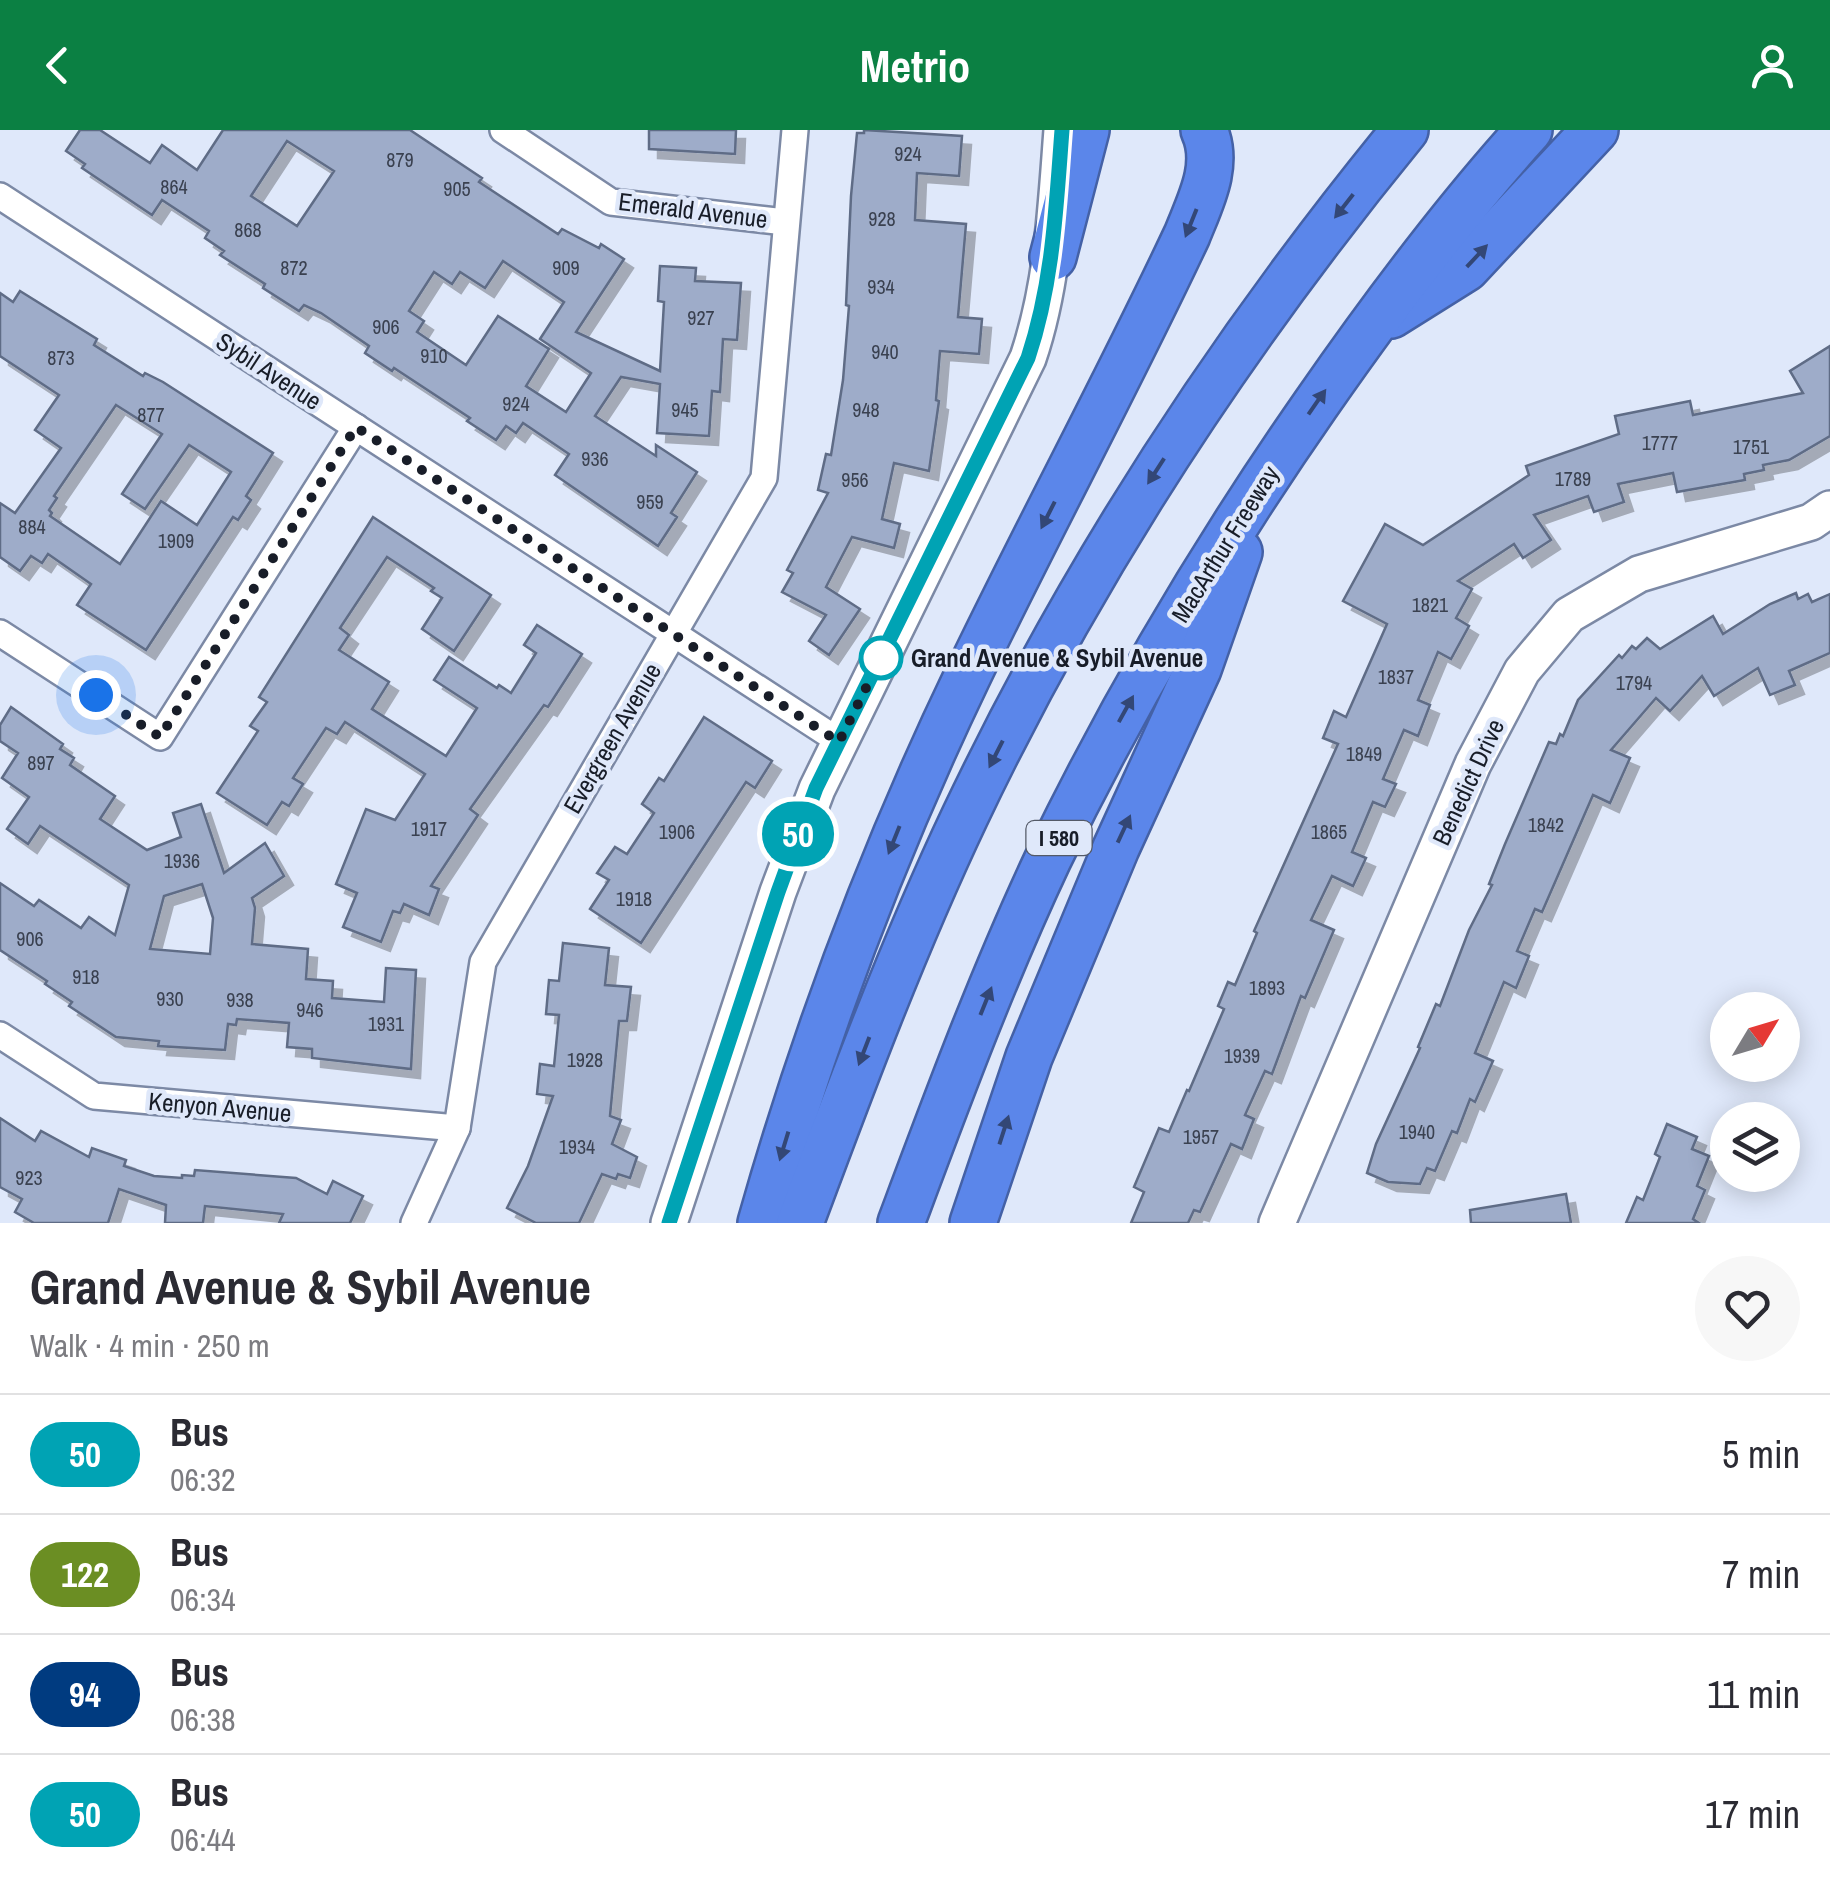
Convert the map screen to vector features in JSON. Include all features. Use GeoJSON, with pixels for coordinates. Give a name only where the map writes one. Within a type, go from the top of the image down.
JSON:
{"type":"FeatureCollection","features":[{"type":"Feature","properties":{"kind":"highway"},"geometry":{"type":"LineString","coordinates":[[1052,257],[1086,130]]}},
{"type":"Feature","properties":{"kind":"highway"},"geometry":{"type":"LineString","coordinates":[[761,1223],[822,1032],[907,809],[967,677],[1186,235],[1208,177],[1211,156],[1204,130]]}},
{"type":"Feature","properties":{"kind":"highway"},"geometry":{"type":"LineString","coordinates":[[800,1223],[874,1026],[964,816],[1072,612],[1125,520],[1242,342],[1405,130]]}},
{"type":"Feature","properties":{"kind":"highway","name":"MacArthur Freeway"},"geometry":{"type":"LineString","coordinates":[[900,1223],[968,1044],[1048,860],[1153,660],[1266,476],[1368,329],[1438,236],[1529,130]]}},
{"type":"Feature","properties":{"kind":"highway"},"geometry":{"type":"LineString","coordinates":[[1368,329],[1466,268],[1595,130]]}},
{"type":"Feature","properties":{"kind":"highway"},"geometry":{"type":"LineString","coordinates":[[973,1223],[1029,1057],[1116,848],[1198,669],[1266,476]]}},
{"type":"Feature","properties":{"kind":"street","name":"Emerald Avenue"},"geometry":{"type":"LineString","coordinates":[[503,130],[611,202],[785,222]]}},
{"type":"Feature","properties":{"kind":"street","name":"Evergreen Avenue"},"geometry":{"type":"LineString","coordinates":[[414,1223],[457,1128],[483,962],[764,478],[795,130]]}},
{"type":"Feature","properties":{"kind":"street"},"geometry":{"type":"LineString","coordinates":[[669,1223],[798,837],[839,742],[1028,358],[1042,316],[1052,257],[1062,130]]}},
{"type":"Feature","properties":{"kind":"street","name":"Sybil Avenue"},"geometry":{"type":"LineString","coordinates":[[0,196],[839,742]]}},
{"type":"Feature","properties":{"kind":"street"},"geometry":{"type":"LineString","coordinates":[[0,633],[160,737],[356,427]]}},
{"type":"Feature","properties":{"kind":"street","name":"Benedict Drive"},"geometry":{"type":"LineString","coordinates":[[1278,1223],[1473,764],[1522,670],[1570,616],[1639,574],[1811,522],[1830,509]]}},
{"type":"Feature","properties":{"kind":"street","name":"Kenyon Avenue"},"geometry":{"type":"LineString","coordinates":[[0,1035],[94,1096],[457,1128]]}},
{"type":"Feature","properties":{"kind":"building"},"geometry":{"type":"Polygon","coordinates":[[[80,130],[100,130],[150,163],[162,145],[197,170],[223,130],[410,130],[558,234],[562,229],[599,248],[601,244],[624,259],[576,332],[660,371],[664,302],[658,301],[660,266],[696,268],[695,281],[741,283],[737,340],[723,339],[720,392],[712,391],[709,436],[657,433],[660,384],[621,377],[595,416],[656,456],[656,445],[697,472],[671,513],[677,517],[658,546],[555,475],[569,454],[523,423],[516,433],[506,426],[496,440],[467,421],[470,418],[365,353],[369,346],[321,313],[304,305],[299,311],[263,288],[265,284],[220,255],[224,251],[205,238],[209,231],[162,200],[152,215],[82,168],[85,164],[66,151],[80,130]],[[287,141],[251,196],[297,226],[334,171],[287,141]],[[503,261],[485,288],[460,272],[452,284],[434,272],[409,311],[424,321],[417,332],[466,365],[498,316],[549,349],[526,386],[566,412],[591,373],[540,339],[564,302],[503,261]]]}},
{"type":"Feature","properties":{"kind":"building"},"geometry":{"type":"Polygon","coordinates":[[[649,130],[736,130],[735,154],[649,149],[649,130]]]}},
{"type":"Feature","properties":{"kind":"building"},"geometry":{"type":"Polygon","coordinates":[[[864,130],[962,136],[959,176],[917,173],[915,220],[966,224],[958,317],[982,319],[979,354],[940,351],[936,400],[939,401],[929,471],[894,463],[882,519],[900,524],[894,548],[852,537],[826,587],[860,609],[829,655],[809,641],[826,615],[782,592],[793,573],[787,570],[828,493],[818,490],[826,454],[831,455],[843,380],[851,196],[857,133],[864,130]]]}},
{"type":"Feature","properties":{"kind":"building"},"geometry":{"type":"Polygon","coordinates":[[[20,291],[97,339],[94,345],[143,376],[145,373],[163,382],[273,453],[246,496],[251,500],[238,520],[233,517],[146,650],[77,605],[91,584],[48,554],[42,563],[31,556],[20,571],[0,557],[0,503],[15,513],[61,448],[35,430],[59,395],[0,356],[0,293],[13,302],[20,291]],[[116,405],[54,496],[57,498],[49,510],[50,516],[120,564],[161,501],[197,525],[231,472],[189,445],[145,509],[122,494],[162,434],[116,405]]]}},
{"type":"Feature","properties":{"kind":"building"},"geometry":{"type":"Polygon","coordinates":[[[1830,346],[1830,436],[1789,460],[1744,474],[1745,480],[1677,492],[1673,473],[1618,484],[1624,502],[1594,512],[1588,496],[1534,515],[1551,540],[1523,558],[1514,544],[1458,581],[1472,589],[1456,618],[1469,626],[1451,659],[1438,652],[1418,700],[1430,705],[1418,736],[1404,730],[1383,779],[1396,784],[1385,807],[1373,802],[1352,852],[1366,858],[1353,886],[1332,876],[1311,920],[1334,930],[1305,998],[1301,996],[1272,1074],[1265,1071],[1245,1115],[1254,1119],[1242,1149],[1231,1144],[1200,1212],[1194,1210],[1188,1223],[1131,1223],[1144,1192],[1134,1187],[1159,1128],[1169,1132],[1189,1091],[1224,1009],[1218,1006],[1228,982],[1235,985],[1257,933],[1254,931],[1338,744],[1323,738],[1334,711],[1346,717],[1387,624],[1343,601],[1385,524],[1423,545],[1529,475],[1526,466],[1619,434],[1615,416],[1690,401],[1693,415],[1803,393],[1790,371],[1830,346]]]}},
{"type":"Feature","properties":{"kind":"building"},"geometry":{"type":"Polygon","coordinates":[[[373,517],[491,595],[454,651],[422,629],[442,598],[431,591],[434,588],[387,557],[340,628],[349,635],[339,650],[389,682],[372,709],[446,756],[477,708],[434,680],[449,657],[511,693],[536,653],[524,645],[537,625],[582,654],[548,707],[544,705],[470,809],[478,815],[431,886],[439,889],[429,915],[404,904],[400,913],[393,911],[381,942],[343,927],[357,893],[336,884],[366,809],[395,820],[425,774],[345,722],[337,734],[326,728],[293,778],[303,784],[289,806],[282,802],[267,825],[217,793],[258,731],[250,726],[267,702],[259,697],[373,517]]]}},
{"type":"Feature","properties":{"kind":"building"},"geometry":{"type":"Polygon","coordinates":[[[1796,593],[1798,599],[1808,594],[1812,602],[1830,594],[1830,653],[1789,671],[1795,685],[1770,695],[1758,668],[1714,696],[1702,676],[1670,711],[1656,698],[1611,750],[1630,758],[1610,803],[1593,795],[1542,912],[1535,909],[1517,951],[1529,956],[1516,988],[1504,982],[1475,1053],[1493,1061],[1475,1102],[1470,1099],[1457,1133],[1452,1131],[1435,1171],[1427,1168],[1420,1184],[1388,1182],[1367,1173],[1436,1004],[1440,1006],[1469,930],[1492,885],[1489,884],[1549,742],[1556,744],[1560,734],[1563,736],[1578,700],[1619,655],[1622,658],[1632,646],[1636,649],[1647,638],[1660,649],[1713,616],[1723,634],[1770,604],[1796,593]]]}},
{"type":"Feature","properties":{"kind":"building"},"geometry":{"type":"Polygon","coordinates":[[[11,707],[63,744],[60,749],[74,758],[70,765],[115,796],[100,819],[147,850],[181,837],[173,813],[201,804],[224,873],[265,843],[284,876],[252,898],[252,944],[308,949],[306,979],[333,981],[332,998],[384,1002],[386,968],[416,970],[411,1069],[312,1058],[312,1049],[287,1047],[289,1023],[237,1019],[236,1025],[228,1024],[225,1050],[158,1046],[159,1041],[116,1037],[69,1006],[72,1002],[45,984],[47,981],[0,950],[0,883],[34,906],[39,900],[81,928],[89,917],[115,935],[129,885],[40,826],[28,844],[7,829],[29,797],[2,778],[18,753],[0,741],[0,725],[11,707]],[[202,884],[164,896],[150,949],[210,954],[213,918],[202,884]]]}},
{"type":"Feature","properties":{"kind":"building"},"geometry":{"type":"Polygon","coordinates":[[[704,717],[772,761],[755,788],[746,782],[641,943],[590,909],[609,880],[597,873],[615,847],[627,854],[654,813],[642,804],[659,778],[664,781],[704,717]]]}},
{"type":"Feature","properties":{"kind":"building"},"geometry":{"type":"Polygon","coordinates":[[[563,943],[609,948],[605,985],[631,987],[627,1021],[619,1021],[610,1116],[621,1120],[612,1144],[637,1157],[630,1178],[602,1174],[579,1223],[536,1223],[507,1208],[528,1166],[553,1096],[537,1094],[540,1064],[554,1066],[559,1015],[546,1014],[549,980],[559,981],[563,943]]]}},
{"type":"Feature","properties":{"kind":"building"},"geometry":{"type":"Polygon","coordinates":[[[0,1118],[35,1141],[41,1131],[89,1157],[92,1148],[126,1160],[124,1166],[154,1176],[182,1178],[194,1176],[195,1170],[296,1178],[327,1194],[333,1181],[363,1196],[350,1223],[279,1223],[283,1214],[205,1206],[203,1223],[165,1223],[166,1205],[119,1189],[108,1223],[34,1223],[15,1212],[22,1199],[0,1187],[0,1118]]]}},
{"type":"Feature","properties":{"kind":"building"},"geometry":{"type":"Polygon","coordinates":[[[1667,1124],[1697,1137],[1692,1149],[1709,1156],[1697,1186],[1705,1190],[1693,1219],[1699,1223],[1626,1223],[1637,1197],[1643,1200],[1660,1157],[1655,1154],[1667,1124]]]}},
{"type":"Feature","properties":{"kind":"building"},"geometry":{"type":"Polygon","coordinates":[[[1566,1194],[1571,1223],[1471,1223],[1470,1210],[1566,1194]]]}},
{"type":"Feature","properties":{"kind":"bus line","name":"50"},"geometry":{"type":"LineString","coordinates":[[669,1223],[816,788],[1028,358],[1042,316],[1052,257],[1062,130]]}},
{"type":"Feature","properties":{"kind":"place","name":"Grand Avenue & Sybil Avenue"},"geometry":{"type":"Point","coordinates":[881,658]}},
{"type":"Feature","properties":{"kind":"route"},"geometry":{"type":"LineString","coordinates":[[96,695],[160,737],[356,427],[839,742],[881,658]]}}]}
